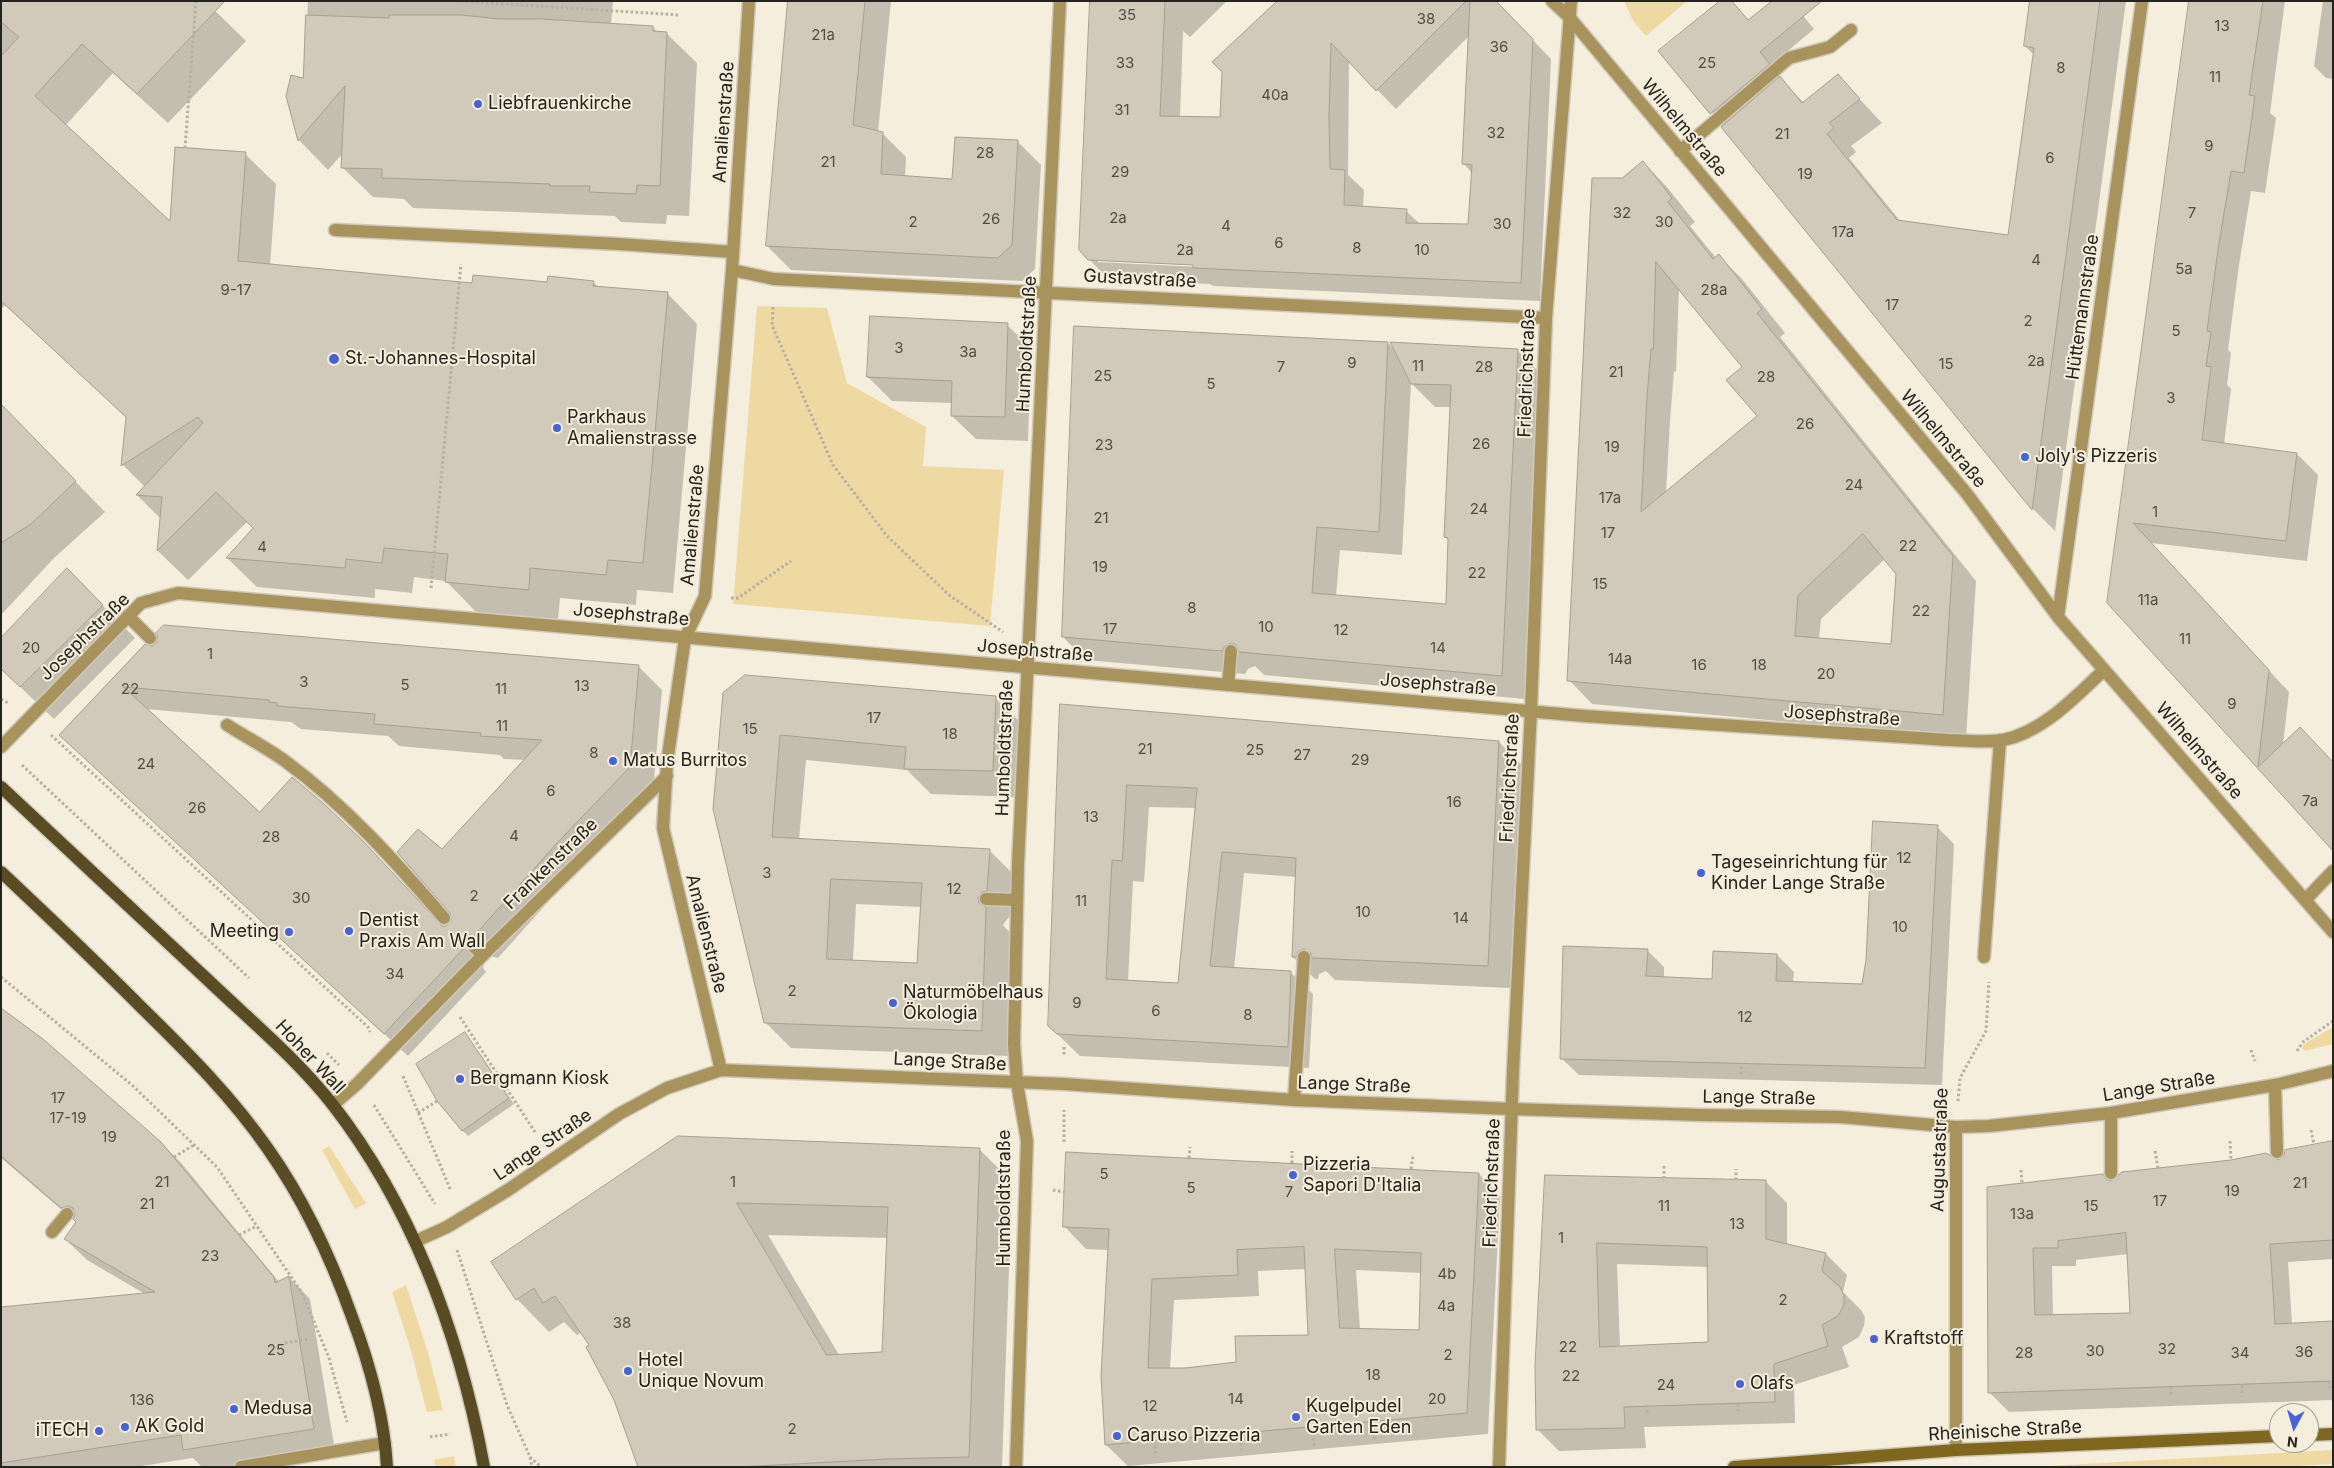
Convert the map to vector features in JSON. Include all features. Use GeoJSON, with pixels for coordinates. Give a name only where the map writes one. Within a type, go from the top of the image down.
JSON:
{"type":"FeatureCollection","features":[{"type":"Feature","properties":{"kind":"main road","name":"Hoher Wall"},"geometry":{"type":"LineString","coordinates":[[1,788],[289,1056],[333,1105],[381,1175],[416,1240],[450,1332],[477,1430],[484,1467]]}},
{"type":"Feature","properties":{"kind":"main road"},"geometry":{"type":"LineString","coordinates":[[1,872],[195,1060],[268,1148],[293,1189],[331,1262],[359,1335],[380,1411],[387,1467]]}},
{"type":"Feature","properties":{"kind":"main road"},"geometry":{"type":"LineString","coordinates":[[2319,1435],[2333,1434]]}},
{"type":"Feature","properties":{"kind":"main road","name":"Rheinische Straße"},"geometry":{"type":"LineString","coordinates":[[1734,1467],[1956,1450],[2269,1436]]}},
{"type":"Feature","properties":{"kind":"street","name":"Amalienstraße"},"geometry":{"type":"LineString","coordinates":[[721,1070],[663,828],[667,776],[685,638],[705,596],[732,270],[749,1]]}},
{"type":"Feature","properties":{"kind":"street","name":"Humboldtstraße"},"geometry":{"type":"LineString","coordinates":[[1016,1467],[1027,1141],[1017,1083],[1014,1044],[1017,900],[1027,642],[1047,292],[1060,1]]}},
{"type":"Feature","properties":{"kind":"street","name":"Wilhelmstraße"},"geometry":{"type":"LineString","coordinates":[[1552,1],[1570,18],[1966,494],[2058,617],[2333,932]]}},
{"type":"Feature","properties":{"kind":"street","name":"Friedrichstraße"},"geometry":{"type":"LineString","coordinates":[[1500,1467],[1512,1109],[1531,710],[1546,318],[1572,1]]}},
{"type":"Feature","properties":{"kind":"street","name":"Hüttemannstraße"},"geometry":{"type":"LineString","coordinates":[[2058,617],[2142,1]]}},
{"type":"Feature","properties":{"kind":"street"},"geometry":{"type":"LineString","coordinates":[[1680,151],[1789,58],[1830,47],[1851,30]]}},
{"type":"Feature","properties":{"kind":"street"},"geometry":{"type":"LineString","coordinates":[[335,230],[733,252]]}},
{"type":"Feature","properties":{"kind":"street","name":"Gustavstraße"},"geometry":{"type":"LineString","coordinates":[[732,270],[774,279],[1546,318]]}},
{"type":"Feature","properties":{"kind":"street","name":"Josephstraße"},"geometry":{"type":"LineString","coordinates":[[1,747],[141,603],[178,593],[1584,716],[1909,738],[2000,740],[2019,735],[2036,727],[2078,695],[2104,670]]}},
{"type":"Feature","properties":{"kind":"street"},"geometry":{"type":"LineString","coordinates":[[128,616],[150,638]]}},
{"type":"Feature","properties":{"kind":"street"},"geometry":{"type":"LineString","coordinates":[[1228,685],[1231,651]]}},
{"type":"Feature","properties":{"kind":"street"},"geometry":{"type":"LineString","coordinates":[[227,725],[284,761],[347,808],[444,918]]}},
{"type":"Feature","properties":{"kind":"street"},"geometry":{"type":"LineString","coordinates":[[1984,957],[2000,740]]}},
{"type":"Feature","properties":{"kind":"street","name":"Frankenstraße"},"geometry":{"type":"LineString","coordinates":[[333,1105],[357,1084],[483,954],[667,776]]}},
{"type":"Feature","properties":{"kind":"street"},"geometry":{"type":"LineString","coordinates":[[2306,900],[2333,871]]}},
{"type":"Feature","properties":{"kind":"street"},"geometry":{"type":"LineString","coordinates":[[986,899],[1017,900]]}},
{"type":"Feature","properties":{"kind":"street"},"geometry":{"type":"LineString","coordinates":[[469,942],[483,954]]}},
{"type":"Feature","properties":{"kind":"street"},"geometry":{"type":"LineString","coordinates":[[1294,1100],[1304,957]]}},
{"type":"Feature","properties":{"kind":"street","name":"Lange Straße"},"geometry":{"type":"LineString","coordinates":[[416,1240],[446,1227],[508,1190],[619,1114],[667,1088],[721,1070],[1017,1083],[1294,1100],[1701,1115],[1840,1117],[1956,1127],[1990,1126],[2111,1113],[2275,1085],[2333,1071]]}},
{"type":"Feature","properties":{"kind":"street"},"geometry":{"type":"LineString","coordinates":[[2275,1085],[2277,1152]]}},
{"type":"Feature","properties":{"kind":"street"},"geometry":{"type":"LineString","coordinates":[[2111,1113],[2111,1173]]}},
{"type":"Feature","properties":{"kind":"street","name":"Augustastraße"},"geometry":{"type":"LineString","coordinates":[[1956,1127],[1956,1450]]}},
{"type":"Feature","properties":{"kind":"street"},"geometry":{"type":"LineString","coordinates":[[52,1232],[67,1214]]}},
{"type":"Feature","properties":{"kind":"street"},"geometry":{"type":"LineString","coordinates":[[241,1467],[385,1443]]}},
{"type":"Feature","properties":{"kind":"path"},"geometry":{"type":"LineString","coordinates":[[185,148],[196,1]]}},
{"type":"Feature","properties":{"kind":"path"},"geometry":{"type":"LineString","coordinates":[[456,1],[680,15]]}},
{"type":"Feature","properties":{"kind":"path"},"geometry":{"type":"LineString","coordinates":[[428,615],[464,236]]}},
{"type":"Feature","properties":{"kind":"path"},"geometry":{"type":"LineString","coordinates":[[774,279],[772,326],[833,465],[887,536],[949,595],[1014,640],[1027,642]]}},
{"type":"Feature","properties":{"kind":"path"},"geometry":{"type":"LineString","coordinates":[[705,596],[738,598],[791,561]]}},
{"type":"Feature","properties":{"kind":"path"},"geometry":{"type":"LineString","coordinates":[[47,732],[368,1027],[371,1035]]}},
{"type":"Feature","properties":{"kind":"path"},"geometry":{"type":"LineString","coordinates":[[76,758],[80,754]]}},
{"type":"Feature","properties":{"kind":"path"},"geometry":{"type":"LineString","coordinates":[[118,797],[121,793]]}},
{"type":"Feature","properties":{"kind":"path"},"geometry":{"type":"LineString","coordinates":[[168,843],[171,839]]}},
{"type":"Feature","properties":{"kind":"path"},"geometry":{"type":"LineString","coordinates":[[222,893],[226,888]]}},
{"type":"Feature","properties":{"kind":"path"},"geometry":{"type":"LineString","coordinates":[[268,936],[272,930]]}},
{"type":"Feature","properties":{"kind":"path","name":"Augustastraße"},"geometry":{"type":"LineString","coordinates":[[1956,1127],[1960,1078],[1986,1031],[1990,964],[1984,957]]}},
{"type":"Feature","properties":{"kind":"path"},"geometry":{"type":"LineString","coordinates":[[312,976],[316,972]]}},
{"type":"Feature","properties":{"kind":"path"},"geometry":{"type":"LineString","coordinates":[[1,976],[132,1085],[217,1167],[302,1293],[329,1358],[347,1422],[351,1450]]}},
{"type":"Feature","properties":{"kind":"path"},"geometry":{"type":"LineString","coordinates":[[445,994],[535,1132]]}},
{"type":"Feature","properties":{"kind":"path"},"geometry":{"type":"LineString","coordinates":[[357,1018],[362,1013]]}},
{"type":"Feature","properties":{"kind":"path"},"geometry":{"type":"LineString","coordinates":[[1741,1074],[1742,1063]]}},
{"type":"Feature","properties":{"kind":"path"},"geometry":{"type":"LineString","coordinates":[[399,1068],[451,1191]]}},
{"type":"Feature","properties":{"kind":"path"},"geometry":{"type":"LineString","coordinates":[[418,1112],[437,1101]]}},
{"type":"Feature","properties":{"kind":"path"},"geometry":{"type":"LineString","coordinates":[[1064,1105],[1064,1142]]}},
{"type":"Feature","properties":{"kind":"path"},"geometry":{"type":"LineString","coordinates":[[2311,1130],[2314,1144]]}},
{"type":"Feature","properties":{"kind":"path"},"geometry":{"type":"LineString","coordinates":[[2230,1141],[2231,1160]]}},
{"type":"Feature","properties":{"kind":"path"},"geometry":{"type":"LineString","coordinates":[[174,1157],[194,1145]]}},
{"type":"Feature","properties":{"kind":"path"},"geometry":{"type":"LineString","coordinates":[[1189,1158],[1190,1147]]}},
{"type":"Feature","properties":{"kind":"path"},"geometry":{"type":"LineString","coordinates":[[2155,1151],[2158,1168]]}},
{"type":"Feature","properties":{"kind":"path"},"geometry":{"type":"LineString","coordinates":[[1292,1152],[1292,1163]]}},
{"type":"Feature","properties":{"kind":"path"},"geometry":{"type":"LineString","coordinates":[[1411,1169],[1413,1156]]}},
{"type":"Feature","properties":{"kind":"path"},"geometry":{"type":"LineString","coordinates":[[1664,1166],[1664,1178]]}},
{"type":"Feature","properties":{"kind":"path"},"geometry":{"type":"LineString","coordinates":[[1736,1169],[1736,1180]]}},
{"type":"Feature","properties":{"kind":"path"},"geometry":{"type":"LineString","coordinates":[[2021,1170],[2022,1183]]}},
{"type":"Feature","properties":{"kind":"path"},"geometry":{"type":"LineString","coordinates":[[1047,1190],[1065,1192]]}},
{"type":"Feature","properties":{"kind":"path"},"geometry":{"type":"LineString","coordinates":[[239,1235],[257,1226]]}},
{"type":"Feature","properties":{"kind":"path"},"geometry":{"type":"LineString","coordinates":[[446,1227],[462,1261],[507,1405],[530,1457],[532,1467]]}},
{"type":"Feature","properties":{"kind":"path"},"geometry":{"type":"LineString","coordinates":[[285,1343],[310,1339]]}},
{"type":"Feature","properties":{"kind":"path"},"geometry":{"type":"LineString","coordinates":[[2329,1381],[2330,1388]]}},
{"type":"Feature","properties":{"kind":"path"},"geometry":{"type":"LineString","coordinates":[[2242,1384],[2242,1392]]}},
{"type":"Feature","properties":{"kind":"path"},"geometry":{"type":"LineString","coordinates":[[2171,1387],[2171,1395]]}},
{"type":"Feature","properties":{"kind":"path"},"geometry":{"type":"LineString","coordinates":[[1738,1404],[1738,1412]]}},
{"type":"Feature","properties":{"kind":"path"},"geometry":{"type":"LineString","coordinates":[[1647,1405],[1647,1414]]}},
{"type":"Feature","properties":{"kind":"path"},"geometry":{"type":"LineString","coordinates":[[1374,1422],[1375,1441]]}},
{"type":"Feature","properties":{"kind":"path"},"geometry":{"type":"LineString","coordinates":[[1312,1428],[1314,1446]]}},
{"type":"Feature","properties":{"kind":"path"},"geometry":{"type":"LineString","coordinates":[[1240,1433],[1242,1452]]}},
{"type":"Feature","properties":{"kind":"path"},"geometry":{"type":"LineString","coordinates":[[430,1437],[450,1434]]}},
{"type":"Feature","properties":{"kind":"path"},"geometry":{"type":"LineString","coordinates":[[1154,1441],[1156,1456]]}},
{"type":"Feature","properties":{"kind":"path"},"geometry":{"type":"LineString","coordinates":[[530,1457],[541,1467]]}},
{"type":"Feature","properties":{"kind":"shaded area"},"geometry":{"type":"Polygon","coordinates":[[[1624,1],[1687,1],[1646,36],[1634,22],[1624,1]]]}},
{"type":"Feature","properties":{"kind":"shaded area"},"geometry":{"type":"Polygon","coordinates":[[[757,306],[827,308],[847,383],[926,427],[923,466],[1004,470],[990,626],[733,604],[757,306]]]}},
{"type":"Feature","properties":{"kind":"shaded area"},"geometry":{"type":"Polygon","coordinates":[[[2333,1027],[2333,1044],[2305,1051],[2302,1048],[2304,1044],[2333,1027]]]}},
{"type":"Feature","properties":{"kind":"shaded area"},"geometry":{"type":"Polygon","coordinates":[[[329,1146],[366,1203],[355,1209],[322,1150],[329,1146]]]}},
{"type":"Feature","properties":{"kind":"shaded area"},"geometry":{"type":"Polygon","coordinates":[[[406,1285],[429,1356],[443,1410],[427,1412],[410,1347],[392,1292],[406,1285]]]}},
{"type":"Feature","properties":{"kind":"shaded area"},"geometry":{"type":"Polygon","coordinates":[[[2333,1450],[2333,1464],[2279,1467],[2030,1467],[2280,1453],[2319,1453],[2319,1451],[2333,1450]]]}},
{"type":"Feature","properties":{"kind":"shaded area"},"geometry":{"type":"Polygon","coordinates":[[[454,1456],[456,1467],[436,1467],[434,1460],[454,1456]]]}},
{"type":"Feature","properties":{"kind":"building","name":"St.-Johannes-Hospital"},"geometry":{"type":"Polygon","coordinates":[[[1,1],[225,1],[137,94],[82,44],[35,96],[170,221],[175,147],[246,152],[238,261],[472,283],[473,275],[547,282],[548,276],[594,281],[593,286],[668,292],[643,563],[608,560],[606,575],[530,568],[529,590],[445,582],[448,554],[384,548],[382,563],[346,559],[345,568],[226,558],[253,528],[216,492],[157,551],[162,497],[136,495],[203,423],[198,417],[121,466],[126,417],[1,301],[1,56],[19,37],[1,22],[1,1]]]}},
{"type":"Feature","properties":{"kind":"building"},"geometry":{"type":"Polygon","coordinates":[[[788,1],[865,1],[853,125],[883,132],[881,174],[952,179],[955,137],[1018,140],[1012,245],[998,258],[766,246],[788,1]]]}},
{"type":"Feature","properties":{"kind":"building"},"geometry":{"type":"Polygon","coordinates":[[[1090,1],[1165,1],[1160,116],[1220,117],[1222,72],[1212,62],[1277,1],[1466,1],[1376,91],[1331,43],[1329,118],[1330,169],[1345,170],[1344,205],[1407,209],[1406,223],[1468,224],[1472,165],[1462,164],[1470,1],[1496,1],[1533,39],[1521,283],[1193,268],[1193,265],[1088,260],[1079,250],[1090,1]]]}},
{"type":"Feature","properties":{"kind":"building"},"geometry":{"type":"Polygon","coordinates":[[[1720,1],[1732,1],[1748,20],[1772,1],[1822,1],[1760,52],[1770,64],[1710,114],[1658,51],[1720,1]]]}},
{"type":"Feature","properties":{"kind":"building"},"geometry":{"type":"Polygon","coordinates":[[[2030,1],[2100,1],[2032,510],[1721,127],[1780,76],[1802,103],[1838,74],[1860,99],[1829,123],[1834,128],[1827,134],[1897,220],[2008,235],[2034,48],[2024,46],[2030,1]]]}},
{"type":"Feature","properties":{"kind":"building"},"geometry":{"type":"Polygon","coordinates":[[[2189,1],[2263,1],[2249,95],[2255,96],[2244,173],[2231,171],[2219,243],[2207,331],[2211,332],[2206,366],[2211,367],[2202,440],[2297,453],[2286,541],[2133,523],[2269,670],[2258,767],[2300,727],[2333,762],[2333,851],[2107,603],[2189,1]]]}},
{"type":"Feature","properties":{"kind":"building","name":"Liebfrauenkirche"},"geometry":{"type":"Polygon","coordinates":[[[306,15],[389,18],[389,15],[461,15],[500,19],[542,19],[653,26],[653,31],[667,32],[660,186],[637,185],[636,194],[589,192],[590,186],[550,186],[550,184],[382,178],[382,169],[341,168],[345,86],[298,141],[286,96],[291,75],[303,78],[306,15]]]}},
{"type":"Feature","properties":{"kind":"building"},"geometry":{"type":"Polygon","coordinates":[[[1643,161],[1672,198],[1668,202],[1713,259],[1719,254],[1762,309],[1757,313],[1953,556],[1943,715],[1567,681],[1592,178],[1622,178],[1643,161]],[[1656,262],[1653,349],[1651,349],[1647,397],[1641,512],[1757,416],[1726,380],[1742,367],[1656,262]],[[1863,534],[1798,596],[1795,636],[1891,644],[1896,574],[1863,534]]]}},
{"type":"Feature","properties":{"kind":"building"},"geometry":{"type":"Polygon","coordinates":[[[870,316],[1008,323],[1005,417],[951,416],[952,381],[867,377],[870,316]]]}},
{"type":"Feature","properties":{"kind":"building"},"geometry":{"type":"Polygon","coordinates":[[[1074,326],[1388,342],[1379,532],[1317,527],[1312,593],[1446,604],[1448,538],[1444,537],[1451,385],[1411,384],[1390,342],[1518,349],[1502,676],[1239,652],[1236,645],[1231,643],[1225,646],[1222,651],[1062,637],[1074,326]]]}},
{"type":"Feature","properties":{"kind":"building"},"geometry":{"type":"Polygon","coordinates":[[[1,404],[76,481],[31,524],[1,543],[1,404]]]}},
{"type":"Feature","properties":{"kind":"building"},"geometry":{"type":"Polygon","coordinates":[[[67,568],[103,605],[20,687],[1,669],[1,638],[67,568]]]}},
{"type":"Feature","properties":{"kind":"building"},"geometry":{"type":"Polygon","coordinates":[[[164,625],[639,665],[630,767],[559,841],[474,936],[467,934],[463,937],[461,944],[464,948],[384,1034],[59,735],[145,644],[152,646],[156,643],[158,636],[156,633],[164,625]],[[124,687],[260,812],[292,777],[363,841],[442,926],[446,926],[451,921],[450,913],[397,852],[418,829],[442,849],[542,740],[480,736],[481,733],[374,724],[375,714],[277,706],[277,703],[269,702],[269,700],[124,687]]]}},
{"type":"Feature","properties":{"kind":"building"},"geometry":{"type":"Polygon","coordinates":[[[745,675],[996,696],[993,771],[904,769],[906,747],[780,735],[772,837],[990,849],[987,891],[982,892],[978,898],[979,903],[986,907],[982,1031],[764,1023],[713,809],[723,693],[745,675]],[[831,879],[827,959],[917,963],[922,883],[831,879]]]}},
{"type":"Feature","properties":{"kind":"building"},"geometry":{"type":"Polygon","coordinates":[[[1060,704],[1499,741],[1488,966],[1312,958],[1311,953],[1304,949],[1298,952],[1296,957],[1292,957],[1296,858],[1222,852],[1210,966],[1291,971],[1288,1047],[1057,1034],[1048,1026],[1060,704]],[[1127,785],[1122,861],[1112,860],[1106,979],[1178,983],[1197,788],[1127,785]]]}},
{"type":"Feature","properties":{"kind":"building"},"geometry":{"type":"Polygon","coordinates":[[[1873,821],[1938,825],[1925,1068],[1560,1059],[1563,946],[1648,949],[1646,976],[1712,979],[1713,951],[1777,954],[1776,981],[1862,984],[1866,960],[1873,821]]]}},
{"type":"Feature","properties":{"kind":"building"},"geometry":{"type":"Polygon","coordinates":[[[1,1008],[43,1039],[161,1142],[274,1277],[275,1283],[289,1276],[314,1429],[183,1450],[181,1435],[1,1463],[1,1307],[155,1292],[64,1239],[76,1222],[73,1219],[75,1215],[73,1208],[68,1206],[61,1208],[1,1156],[1,1008]]]}},
{"type":"Feature","properties":{"kind":"building","name":"Bergmann Kiosk"},"geometry":{"type":"Polygon","coordinates":[[[465,1032],[509,1098],[462,1131],[437,1101],[416,1064],[465,1032]]]}},
{"type":"Feature","properties":{"kind":"building"},"geometry":{"type":"Polygon","coordinates":[[[678,1136],[980,1148],[969,1457],[887,1459],[738,1467],[638,1467],[614,1400],[586,1347],[589,1345],[555,1296],[543,1303],[534,1288],[516,1300],[491,1262],[678,1136]],[[737,1203],[827,1355],[882,1352],[888,1207],[737,1203]]]}},
{"type":"Feature","properties":{"kind":"building"},"geometry":{"type":"Polygon","coordinates":[[[2333,1141],[2333,1240],[2270,1244],[2275,1324],[2333,1321],[2333,1381],[1988,1393],[1987,1187],[2103,1174],[2107,1180],[2111,1181],[2122,1172],[2231,1160],[2266,1153],[2278,1160],[2284,1156],[2285,1150],[2333,1141]],[[2126,1233],[2058,1241],[2058,1248],[2033,1248],[2035,1315],[2130,1313],[2126,1233]]]}},
{"type":"Feature","properties":{"kind":"building"},"geometry":{"type":"Polygon","coordinates":[[[1066,1152],[1479,1173],[1467,1413],[1105,1445],[1101,1376],[1109,1229],[1063,1227],[1066,1152]],[[1304,1247],[1237,1250],[1238,1275],[1152,1279],[1148,1368],[1186,1368],[1236,1362],[1235,1336],[1308,1335],[1304,1247]],[[1335,1249],[1340,1328],[1419,1330],[1421,1253],[1335,1249]]]}},
{"type":"Feature","properties":{"kind":"building"},"geometry":{"type":"Polygon","coordinates":[[[1545,1175],[1766,1180],[1766,1239],[1826,1253],[1822,1271],[1840,1287],[1844,1295],[1844,1305],[1838,1316],[1822,1325],[1828,1346],[1774,1364],[1775,1402],[1624,1407],[1625,1428],[1536,1430],[1535,1366],[1545,1175]],[[1597,1243],[1600,1347],[1708,1342],[1707,1247],[1597,1243]]]}},
{"type":"Feature","properties":{"kind":"place","name":"Liebfrauenkirche"},"geometry":{"type":"Point","coordinates":[478,104]}},
{"type":"Feature","properties":{"kind":"place","name":"St.-Johannes-Hospital"},"geometry":{"type":"Point","coordinates":[334,359]}},
{"type":"Feature","properties":{"kind":"place","name":"Parkhaus Amalienstrasse"},"geometry":{"type":"Point","coordinates":[557,428]}},
{"type":"Feature","properties":{"kind":"place","name":"Joly's Pizzeris"},"geometry":{"type":"Point","coordinates":[2025,457]}},
{"type":"Feature","properties":{"kind":"place","name":"Matus Burritos"},"geometry":{"type":"Point","coordinates":[613,761]}},
{"type":"Feature","properties":{"kind":"place","name":"Tageseinrichtung für Kinder Lange Straße"},"geometry":{"type":"Point","coordinates":[1701,873]}},
{"type":"Feature","properties":{"kind":"place","name":"Dentist Praxis Am Wall"},"geometry":{"type":"Point","coordinates":[349,931]}},
{"type":"Feature","properties":{"kind":"place","name":"Meeting"},"geometry":{"type":"Point","coordinates":[289,932]}},
{"type":"Feature","properties":{"kind":"place","name":"Naturmöbelhaus Ökologia"},"geometry":{"type":"Point","coordinates":[893,1003]}},
{"type":"Feature","properties":{"kind":"place","name":"Bergmann Kiosk"},"geometry":{"type":"Point","coordinates":[460,1079]}},
{"type":"Feature","properties":{"kind":"place","name":"Pizzeria Sapori D'Italia"},"geometry":{"type":"Point","coordinates":[1293,1175]}},
{"type":"Feature","properties":{"kind":"place","name":"Kraftstoff"},"geometry":{"type":"Point","coordinates":[1874,1339]}},
{"type":"Feature","properties":{"kind":"place","name":"Hotel Unique Novum"},"geometry":{"type":"Point","coordinates":[628,1371]}},
{"type":"Feature","properties":{"kind":"place","name":"Olafs"},"geometry":{"type":"Point","coordinates":[1740,1384]}},
{"type":"Feature","properties":{"kind":"place","name":"Medusa"},"geometry":{"type":"Point","coordinates":[234,1409]}},
{"type":"Feature","properties":{"kind":"place","name":"Kugelpudel Garten Eden"},"geometry":{"type":"Point","coordinates":[1296,1417]}},
{"type":"Feature","properties":{"kind":"place","name":"AK Gold"},"geometry":{"type":"Point","coordinates":[125,1427]}},
{"type":"Feature","properties":{"kind":"place","name":"iTECH"},"geometry":{"type":"Point","coordinates":[99,1431]}},
{"type":"Feature","properties":{"kind":"place","name":"Caruso Pizzeria"},"geometry":{"type":"Point","coordinates":[1117,1436]}}]}
